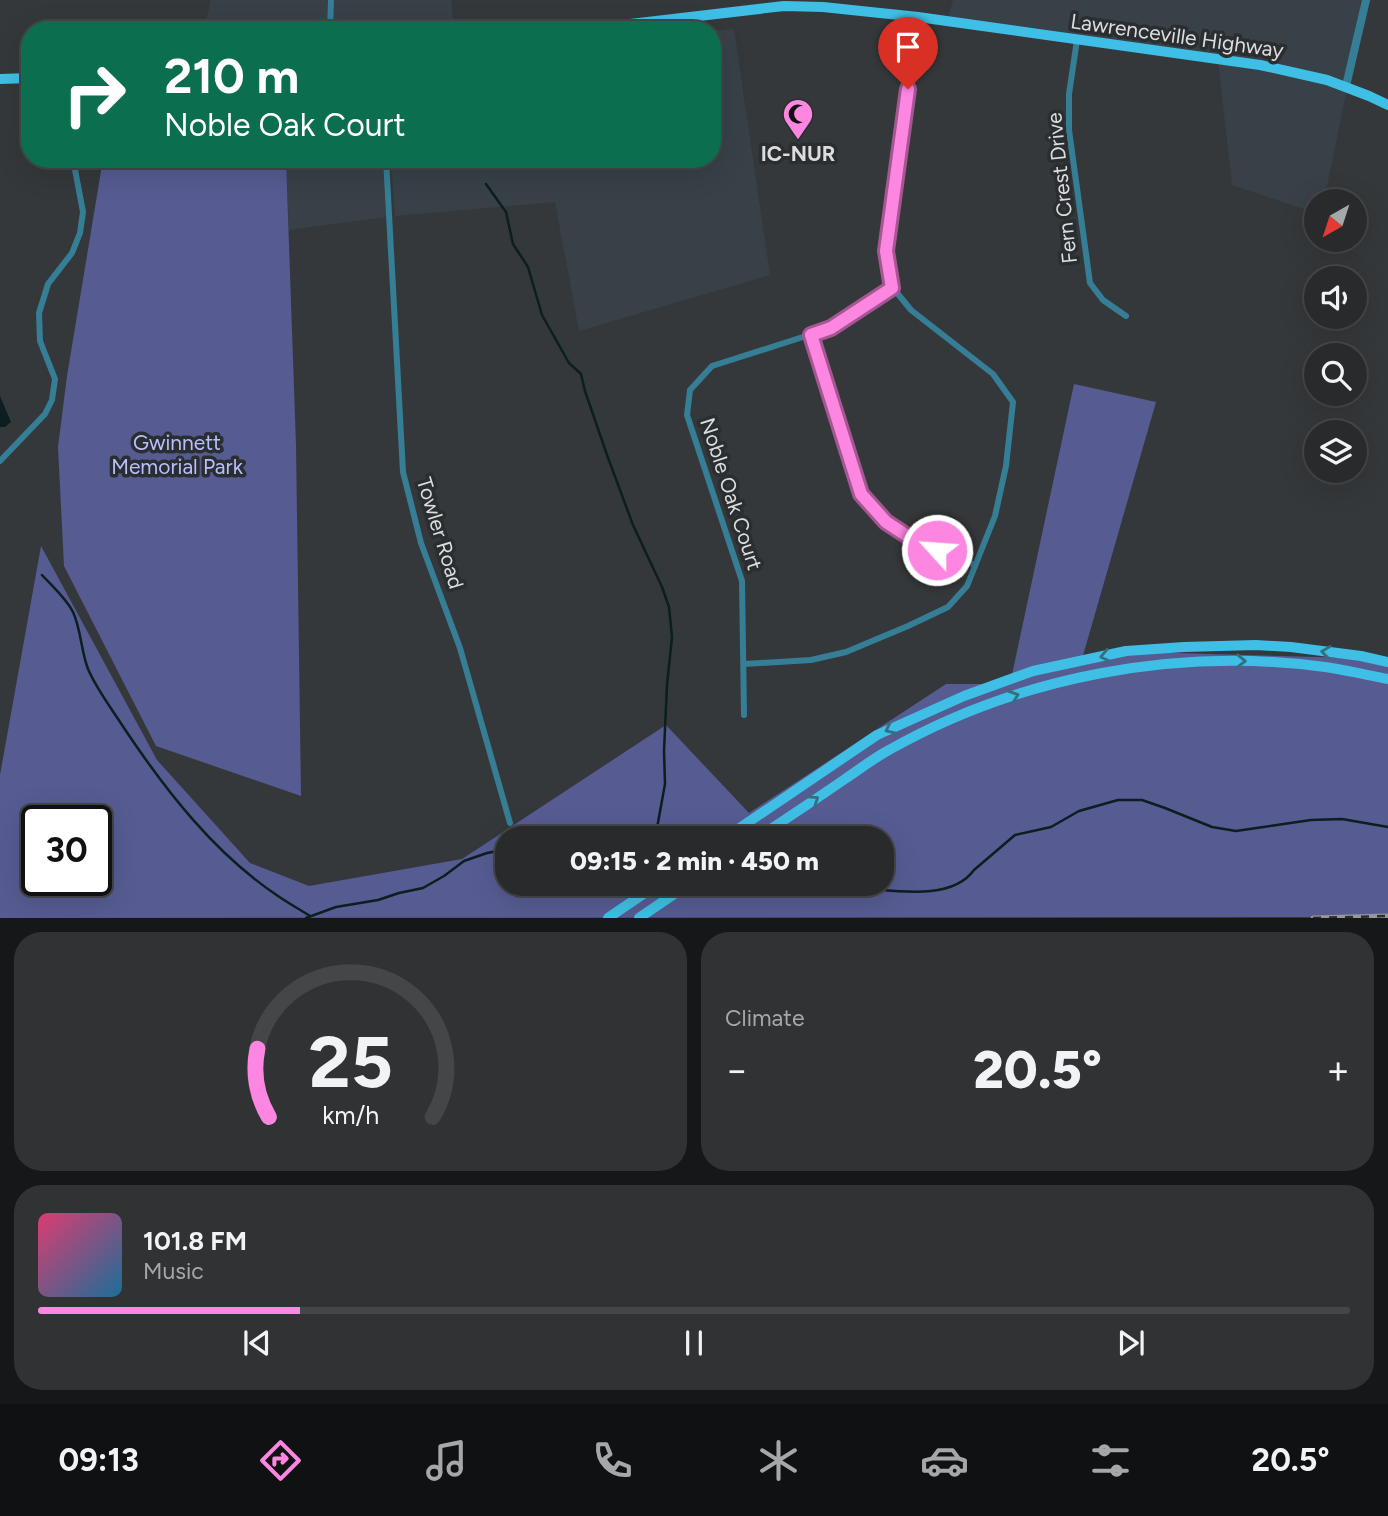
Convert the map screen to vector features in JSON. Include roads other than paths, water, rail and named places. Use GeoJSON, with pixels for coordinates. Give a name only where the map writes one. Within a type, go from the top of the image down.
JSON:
{"type":"FeatureCollection","features":[{"type":"Feature","properties":{"kind":"main road","name":"Lawrenceville Highway"},"geometry":{"type":"LineString","coordinates":[[656,21],[784,6],[824,6],[1260,65],[1346,86],[1388,105]]}},
{"type":"Feature","properties":{"kind":"main road"},"geometry":{"type":"LineString","coordinates":[[0,79],[21,78]]}},
{"type":"Feature","properties":{"kind":"main road"},"geometry":{"type":"LineString","coordinates":[[743,826],[877,735],[964,696],[1033,671],[1126,651],[1184,647],[1263,645],[1361,656],[1388,662]]}},
{"type":"Feature","properties":{"kind":"main road"},"geometry":{"type":"LineString","coordinates":[[775,826],[909,739],[981,708],[1040,687],[1125,668],[1219,661],[1326,667],[1388,679]]}},
{"type":"Feature","properties":{"kind":"main road"},"geometry":{"type":"LineString","coordinates":[[608,918],[640,896]]}},
{"type":"Feature","properties":{"kind":"main road"},"geometry":{"type":"LineString","coordinates":[[639,918],[671,896]]}},
{"type":"Feature","properties":{"kind":"street"},"geometry":{"type":"LineString","coordinates":[[330,21],[331,0]]}},
{"type":"Feature","properties":{"kind":"street"},"geometry":{"type":"LineString","coordinates":[[1346,86],[1366,0]]}},
{"type":"Feature","properties":{"kind":"street"},"geometry":{"type":"LineString","coordinates":[[744,664],[811,660],[846,652],[947,607],[967,586],[995,516],[1006,467],[1013,402],[993,374],[911,310],[892,288],[886,251],[918,17]]}},
{"type":"Feature","properties":{"kind":"street","name":"Fern Crest Drive"},"geometry":{"type":"LineString","coordinates":[[1077,40],[1069,94],[1069,130],[1090,283],[1103,300],[1126,316]]}},
{"type":"Feature","properties":{"kind":"street"},"geometry":{"type":"LineString","coordinates":[[1,457],[46,414],[52,400],[55,379],[40,341],[39,313],[48,284],[72,253],[80,233],[83,212],[75,168]]}},
{"type":"Feature","properties":{"kind":"street","name":"Towler Road"},"geometry":{"type":"LineString","coordinates":[[386,168],[403,472],[421,543],[460,648],[510,823]]}},
{"type":"Feature","properties":{"kind":"street","name":"Noble Oak Court"},"geometry":{"type":"LineString","coordinates":[[744,715],[742,581],[687,415],[690,390],[712,366],[831,328],[892,288]]}},
{"type":"Feature","properties":{"kind":"street"},"geometry":{"type":"LineString","coordinates":[[811,335],[861,494],[886,522],[918,543],[975,565]]}},
{"type":"Feature","properties":{"kind":"waterway"},"geometry":{"type":"LineString","coordinates":[[486,184],[506,212],[513,244],[528,267],[542,315],[569,363],[581,374],[633,525],[669,607],[672,637],[667,685],[665,784],[657,826]]}},
{"type":"Feature","properties":{"kind":"waterway"},"geometry":{"type":"LineString","coordinates":[[42,575],[73,612],[88,669],[100,692],[175,798],[233,861],[278,896],[310,916]]}},
{"type":"Feature","properties":{"kind":"waterway"},"geometry":{"type":"LineString","coordinates":[[894,891],[921,892],[951,887],[964,880],[1015,835],[1051,827],[1079,811],[1118,800],[1142,800],[1212,827],[1236,831],[1311,820],[1342,819],[1388,827]]}},
{"type":"Feature","properties":{"kind":"waterway"},"geometry":{"type":"LineString","coordinates":[[306,918],[336,907],[378,900],[423,888],[464,861],[495,851]]}},
{"type":"Feature","properties":{"kind":"railway"},"geometry":{"type":"LineString","coordinates":[[1313,918],[1388,916]]}},
{"type":"Feature","properties":{"kind":"place","name":"IC-NUR"},"geometry":{"type":"Point","coordinates":[798,141]}},
{"type":"Feature","properties":{"kind":"park label","name":"Gwinnett Memorial Park"},"geometry":{"type":"Point","coordinates":[177,455]}}]}
